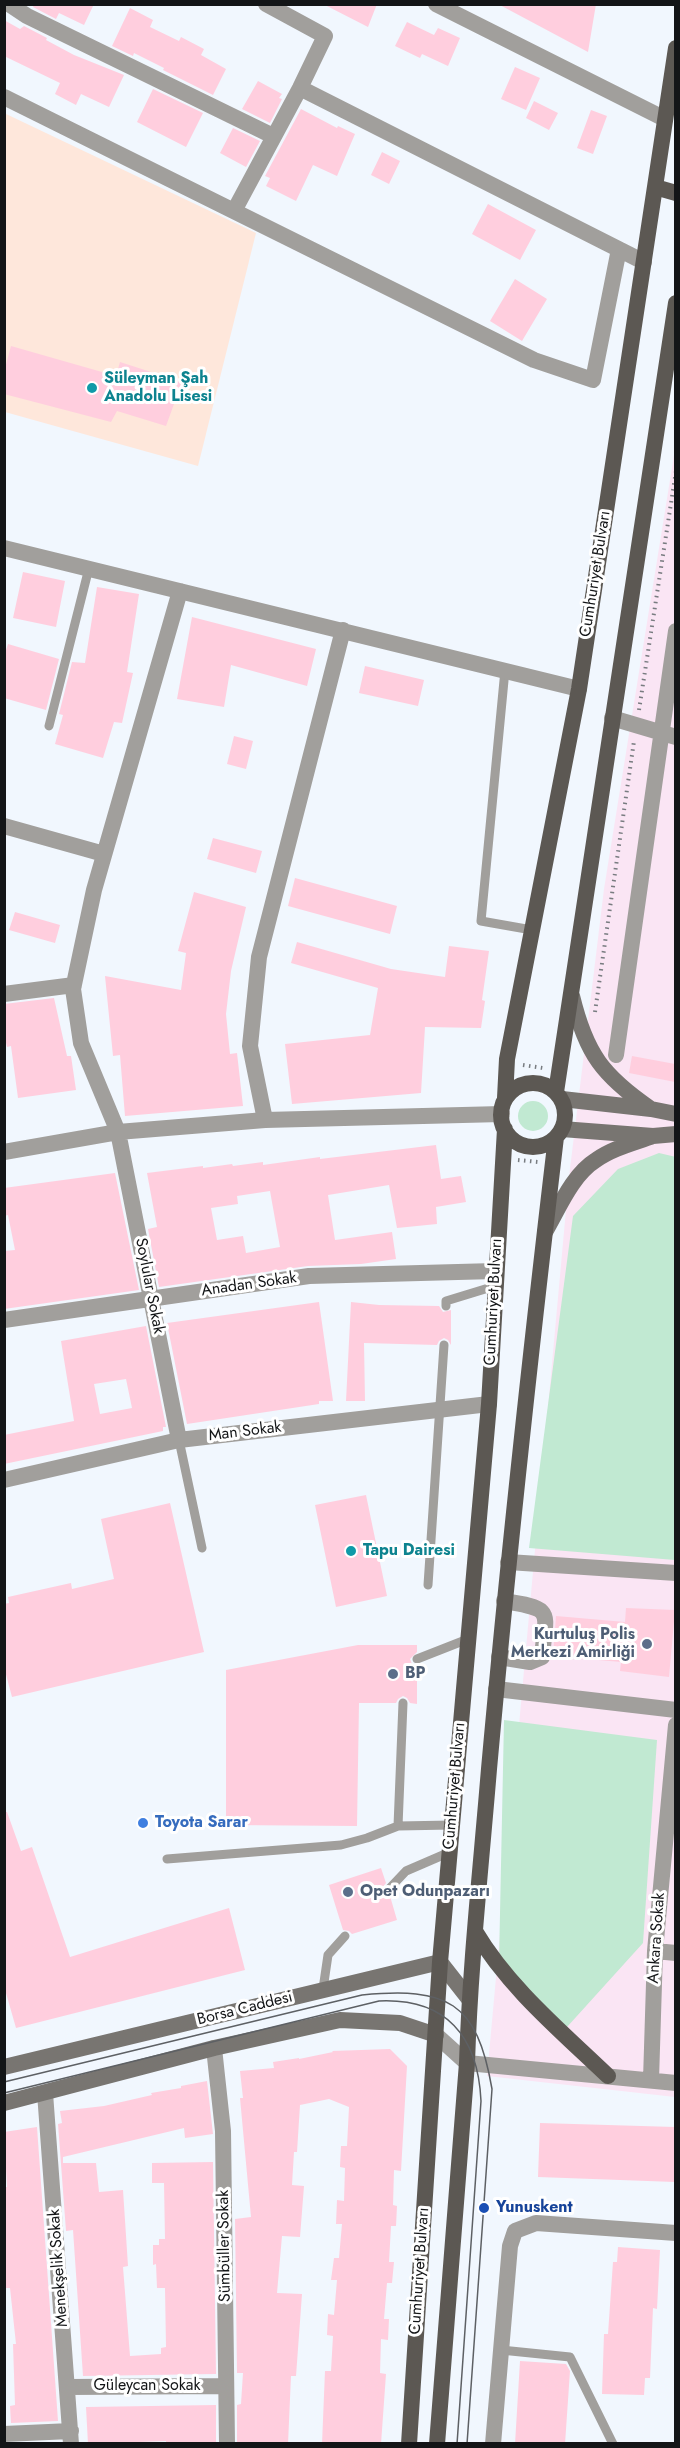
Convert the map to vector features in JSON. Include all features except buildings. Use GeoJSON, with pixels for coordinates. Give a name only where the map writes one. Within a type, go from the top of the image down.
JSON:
{"type":"FeatureCollection","features":[{"type":"Feature","properties":{"kind":"main road","name":"Cumhuriyet Bulvarı"},"geometry":{"type":"LineString","coordinates":[[409,2444],[440,1962],[489,1404],[507,1059],[579,688],[675,48]]}},
{"type":"Feature","properties":{"kind":"main road"},"geometry":{"type":"LineString","coordinates":[[655,187],[675,193]]}},
{"type":"Feature","properties":{"kind":"main road"},"geometry":{"type":"LineString","coordinates":[[675,303],[572,996],[559,1096],[565,1112],[559,1133],[542,1146],[531,1147],[511,1138],[504,1114],[520,1085],[530,1083],[539,1083],[559,1096],[675,1114]]}},
{"type":"Feature","properties":{"kind":"main road"},"geometry":{"type":"LineString","coordinates":[[572,996],[584,1036],[601,1067],[618,1085],[651,1109]]}},
{"type":"Feature","properties":{"kind":"main road","name":"Cumhuriyet Bulvarı"},"geometry":{"type":"LineString","coordinates":[[437,2444],[467,2063],[469,1999],[504,1601],[545,1232],[559,1133]]}},
{"type":"Feature","properties":{"kind":"main road"},"geometry":{"type":"LineString","coordinates":[[559,1133],[653,1136],[675,1134]]}},
{"type":"Feature","properties":{"kind":"main road"},"geometry":{"type":"LineString","coordinates":[[545,1232],[576,1180],[595,1160],[619,1148],[653,1136]]}},
{"type":"Feature","properties":{"kind":"main road"},"geometry":{"type":"LineString","coordinates":[[475,1931],[483,1945],[530,2001],[608,2076]]}},
{"type":"Feature","properties":{"kind":"main road"},"geometry":{"type":"LineString","coordinates":[[440,1962],[469,1999]]}},
{"type":"Feature","properties":{"kind":"main road","name":"Borsa Caddesi"},"geometry":{"type":"LineString","coordinates":[[4,2067],[440,1962]]}},
{"type":"Feature","properties":{"kind":"main road","name":"Borsa Caddesi"},"geometry":{"type":"LineString","coordinates":[[4,2103],[214,2048],[340,2020],[400,2023],[436,2036]]}},
{"type":"Feature","properties":{"kind":"street"},"geometry":{"type":"LineString","coordinates":[[9,4],[27,16],[273,136]]}},
{"type":"Feature","properties":{"kind":"street"},"geometry":{"type":"LineString","coordinates":[[234,211],[300,88],[325,36],[266,4]]}},
{"type":"Feature","properties":{"kind":"street"},"geometry":{"type":"LineString","coordinates":[[436,4],[665,119]]}},
{"type":"Feature","properties":{"kind":"street"},"geometry":{"type":"LineString","coordinates":[[300,88],[644,262]]}},
{"type":"Feature","properties":{"kind":"street"},"geometry":{"type":"LineString","coordinates":[[4,96],[534,360],[593,380],[620,249]]}},
{"type":"Feature","properties":{"kind":"street"},"geometry":{"type":"LineString","coordinates":[[5,552],[89,568],[579,688]]}},
{"type":"Feature","properties":{"kind":"street","name":"Soylular Sokak"},"geometry":{"type":"LineString","coordinates":[[179,1440],[118,1132],[81,1043],[74,985],[94,890],[180,591]]}},
{"type":"Feature","properties":{"kind":"street"},"geometry":{"type":"LineString","coordinates":[[265,1120],[250,1046],[259,957],[344,630]]}},
{"type":"Feature","properties":{"kind":"street"},"geometry":{"type":"LineString","coordinates":[[616,1055],[668,734],[675,631]]}},
{"type":"Feature","properties":{"kind":"street"},"geometry":{"type":"LineString","coordinates":[[612,718],[668,734]]}},
{"type":"Feature","properties":{"kind":"street"},"geometry":{"type":"LineString","coordinates":[[4,826],[104,854]]}},
{"type":"Feature","properties":{"kind":"street"},"geometry":{"type":"LineString","coordinates":[[4,994],[74,985]]}},
{"type":"Feature","properties":{"kind":"street"},"geometry":{"type":"LineString","coordinates":[[4,1152],[118,1132],[265,1120],[504,1114]]}},
{"type":"Feature","properties":{"kind":"street","name":"Anadan Sokak"},"geometry":{"type":"LineString","coordinates":[[4,1320],[309,1276],[495,1278]]}},
{"type":"Feature","properties":{"kind":"street","name":"Man Sokak"},"geometry":{"type":"LineString","coordinates":[[4,1480],[179,1440],[489,1404]]}},
{"type":"Feature","properties":{"kind":"street"},"geometry":{"type":"LineString","coordinates":[[508,1562],[675,1573]]}},
{"type":"Feature","properties":{"kind":"street"},"geometry":{"type":"LineString","coordinates":[[499,1657],[530,1662],[542,1658],[545,1617],[542,1610],[537,1606],[504,1601]]}},
{"type":"Feature","properties":{"kind":"street"},"geometry":{"type":"LineString","coordinates":[[496,1689],[675,1710]]}},
{"type":"Feature","properties":{"kind":"street","name":"Ankara Sokak"},"geometry":{"type":"LineString","coordinates":[[651,2080],[655,1951],[675,1725]]}},
{"type":"Feature","properties":{"kind":"street"},"geometry":{"type":"LineString","coordinates":[[655,1951],[675,1953]]}},
{"type":"Feature","properties":{"kind":"street"},"geometry":{"type":"LineString","coordinates":[[436,2036],[467,2063],[675,2083]]}},
{"type":"Feature","properties":{"kind":"street","name":"Sümbüller Sokak"},"geometry":{"type":"LineString","coordinates":[[214,2048],[223,2131],[227,2444]]}},
{"type":"Feature","properties":{"kind":"street","name":"Menekşelik Sokak"},"geometry":{"type":"LineString","coordinates":[[45,2093],[71,2437]]}},
{"type":"Feature","properties":{"kind":"street"},"geometry":{"type":"LineString","coordinates":[[493,2444],[510,2246],[515,2231],[536,2223],[675,2233]]}},
{"type":"Feature","properties":{"kind":"street","name":"Güleycan Sokak"},"geometry":{"type":"LineString","coordinates":[[68,2387],[226,2386]]}},
{"type":"Feature","properties":{"kind":"street"},"geometry":{"type":"LineString","coordinates":[[4,2434],[71,2437]]}},
{"type":"Feature","properties":{"kind":"lane"},"geometry":{"type":"LineString","coordinates":[[49,726],[89,568]]}},
{"type":"Feature","properties":{"kind":"lane"},"geometry":{"type":"LineString","coordinates":[[505,670],[481,921],[532,930]]}},
{"type":"Feature","properties":{"kind":"lane"},"geometry":{"type":"LineString","coordinates":[[446,1306],[446,1301],[495,1278]]}},
{"type":"Feature","properties":{"kind":"lane"},"geometry":{"type":"LineString","coordinates":[[428,1586],[444,1345]]}},
{"type":"Feature","properties":{"kind":"lane"},"geometry":{"type":"LineString","coordinates":[[179,1440],[202,1548]]}},
{"type":"Feature","properties":{"kind":"lane"},"geometry":{"type":"LineString","coordinates":[[417,1659],[468,1639]]}},
{"type":"Feature","properties":{"kind":"lane"},"geometry":{"type":"LineString","coordinates":[[398,1826],[403,1703]]}},
{"type":"Feature","properties":{"kind":"lane"},"geometry":{"type":"LineString","coordinates":[[167,1859],[340,1845],[398,1826],[452,1825]]}},
{"type":"Feature","properties":{"kind":"lane"},"geometry":{"type":"LineString","coordinates":[[388,1890],[406,1871],[450,1852]]}},
{"type":"Feature","properties":{"kind":"lane"},"geometry":{"type":"LineString","coordinates":[[323,1989],[328,1956],[345,1936]]}},
{"type":"Feature","properties":{"kind":"lane"},"geometry":{"type":"LineString","coordinates":[[501,2350],[570,2357],[613,2444]]}},
{"type":"Feature","properties":{"kind":"path"},"geometry":{"type":"LineString","coordinates":[[639,710],[675,471]]}},
{"type":"Feature","properties":{"kind":"path"},"geometry":{"type":"LineString","coordinates":[[594,1019],[633,748]]}},
{"type":"Feature","properties":{"kind":"path"},"geometry":{"type":"LineString","coordinates":[[520,1064],[552,1069]]}},
{"type":"Feature","properties":{"kind":"path"},"geometry":{"type":"LineString","coordinates":[[510,1160],[544,1163]]}},
{"type":"Feature","properties":{"kind":"shaded area"},"geometry":{"type":"Polygon","coordinates":[[[4,113],[256,233],[198,466],[5,412],[4,113]]]}},
{"type":"Feature","properties":{"kind":"shaded area"},"geometry":{"type":"Polygon","coordinates":[[[675,449],[675,2097],[487,2076],[569,1177],[604,889],[675,449]]]}},
{"type":"Feature","properties":{"kind":"green space"},"geometry":{"type":"Polygon","coordinates":[[[533,1101],[544,1105],[548,1116],[544,1127],[533,1131],[522,1127],[518,1116],[522,1105],[533,1101]]]}},
{"type":"Feature","properties":{"kind":"green space"},"geometry":{"type":"Polygon","coordinates":[[[659,1153],[676,1157],[675,1560],[529,1548],[573,1216],[618,1169],[659,1153]]]}},
{"type":"Feature","properties":{"kind":"green space"},"geometry":{"type":"Polygon","coordinates":[[[504,1720],[657,1740],[643,1943],[567,2027],[499,1962],[504,1720]]]}},
{"type":"Feature","properties":{"kind":"tram line"},"geometry":{"type":"LineString","coordinates":[[4,2082],[362,1995],[416,1994],[437,1998],[453,2006],[467,2018],[477,2036],[486,2059],[492,2089],[467,2444]]}},
{"type":"Feature","properties":{"kind":"tram line"},"geometry":{"type":"LineString","coordinates":[[4,2093],[379,2001],[423,2006],[440,2014],[465,2040],[479,2078],[481,2101],[457,2444]]}},
{"type":"Feature","properties":{"kind":"place","name":"Süleyman Şah Anadolu Lisesi"},"geometry":{"type":"Point","coordinates":[92,388]}},
{"type":"Feature","properties":{"kind":"place","name":"Tapu Dairesi"},"geometry":{"type":"Point","coordinates":[351,1551]}},
{"type":"Feature","properties":{"kind":"place","name":"Kurtuluş Polis Merkezi Amirliği"},"geometry":{"type":"Point","coordinates":[647,1644]}},
{"type":"Feature","properties":{"kind":"place","name":"BP"},"geometry":{"type":"Point","coordinates":[393,1674]}},
{"type":"Feature","properties":{"kind":"place","name":"Toyota Sarar"},"geometry":{"type":"Point","coordinates":[143,1823]}},
{"type":"Feature","properties":{"kind":"place","name":"Opet Odunpazarı"},"geometry":{"type":"Point","coordinates":[348,1892]}},
{"type":"Feature","properties":{"kind":"place","name":"Yunuskent"},"geometry":{"type":"Point","coordinates":[484,2208]}}]}
